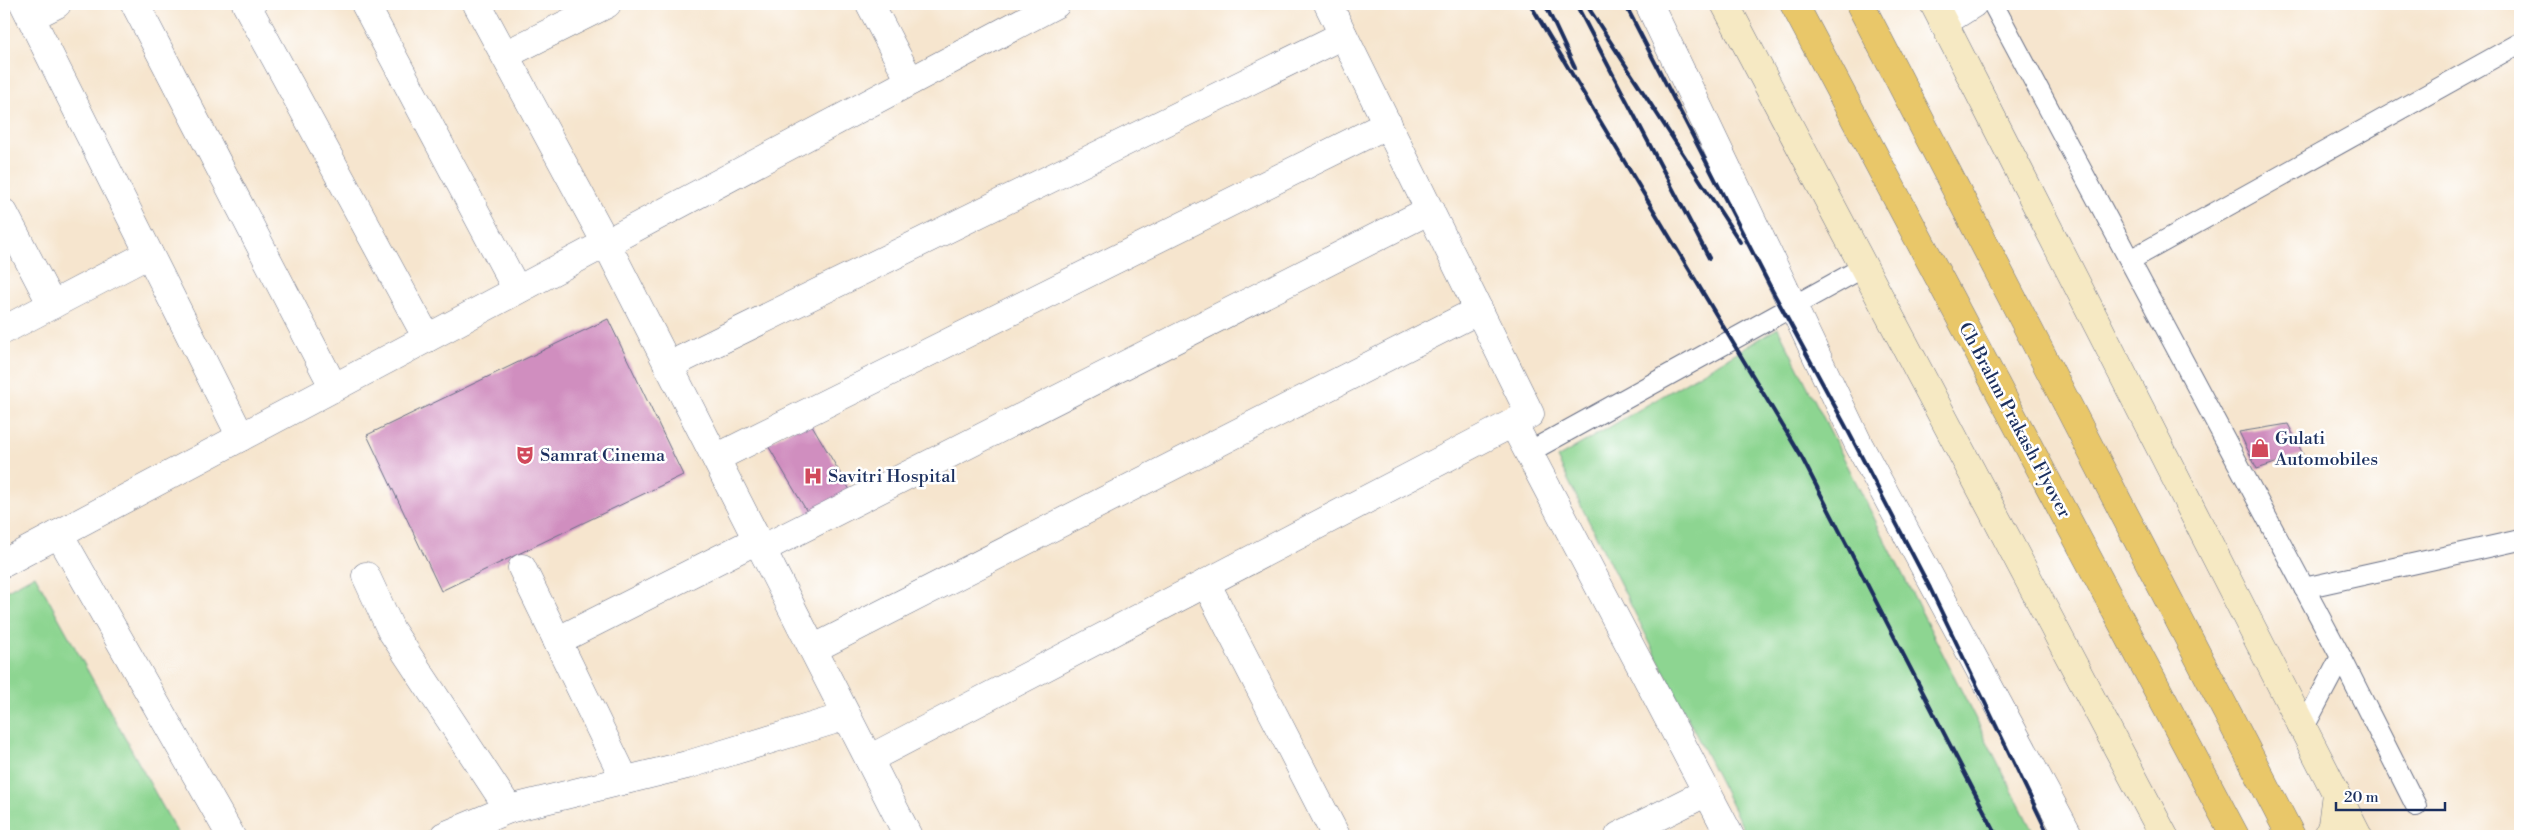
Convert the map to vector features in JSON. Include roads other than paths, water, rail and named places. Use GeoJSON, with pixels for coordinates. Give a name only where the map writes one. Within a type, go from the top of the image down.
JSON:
{"type":"FeatureCollection","features":[{"type":"Feature","properties":{"kind":"main road","name":"Ch Brahm Prakash Flyover"},"geometry":{"type":"LineString","coordinates":[[1794,4],[2235,836]]}},
{"type":"Feature","properties":{"kind":"main road"},"geometry":{"type":"LineString","coordinates":[[1860,4],[2291,836]]}},
{"type":"Feature","properties":{"kind":"street"},"geometry":{"type":"LineString","coordinates":[[57,4],[27,10],[241,437]]}},
{"type":"Feature","properties":{"kind":"street"},"geometry":{"type":"LineString","coordinates":[[135,4],[334,388]]}},
{"type":"Feature","properties":{"kind":"street"},"geometry":{"type":"LineString","coordinates":[[246,4],[427,338]]}},
{"type":"Feature","properties":{"kind":"street"},"geometry":{"type":"LineString","coordinates":[[365,4],[517,290]]}},
{"type":"Feature","properties":{"kind":"street"},"geometry":{"type":"LineString","coordinates":[[477,4],[606,243],[908,836]]}},
{"type":"Feature","properties":{"kind":"street"},"geometry":{"type":"LineString","coordinates":[[870,4],[910,81]]}},
{"type":"Feature","properties":{"kind":"street"},"geometry":{"type":"LineString","coordinates":[[4,563],[1056,4]]}},
{"type":"Feature","properties":{"kind":"street"},"geometry":{"type":"LineString","coordinates":[[869,759],[1530,414],[1328,4]]}},
{"type":"Feature","properties":{"kind":"street"},"geometry":{"type":"LineString","coordinates":[[1649,4],[1859,445],[2069,836]]}},
{"type":"Feature","properties":{"kind":"street"},"geometry":{"type":"LineString","coordinates":[[1725,4],[2164,836]]}},
{"type":"Feature","properties":{"kind":"street"},"geometry":{"type":"LineString","coordinates":[[1973,4],[1938,13],[2358,836]]}},
{"type":"Feature","properties":{"kind":"street"},"geometry":{"type":"LineString","coordinates":[[505,55],[600,5]]}},
{"type":"Feature","properties":{"kind":"street"},"geometry":{"type":"LineString","coordinates":[[668,366],[1343,35]]}},
{"type":"Feature","properties":{"kind":"street"},"geometry":{"type":"LineString","coordinates":[[716,458],[1388,124]]}},
{"type":"Feature","properties":{"kind":"street"},"geometry":{"type":"LineString","coordinates":[[557,641],[759,545],[1430,210]]}},
{"type":"Feature","properties":{"kind":"street"},"geometry":{"type":"LineString","coordinates":[[4,213],[52,305]]}},
{"type":"Feature","properties":{"kind":"street"},"geometry":{"type":"LineString","coordinates":[[4,330],[150,254]]}},
{"type":"Feature","properties":{"kind":"street"},"geometry":{"type":"LineString","coordinates":[[813,649],[1479,310]]}},
{"type":"Feature","properties":{"kind":"street"},"geometry":{"type":"LineString","coordinates":[[1513,423],[1730,836]]}},
{"type":"Feature","properties":{"kind":"street"},"geometry":{"type":"LineString","coordinates":[[59,534],[231,836]]}},
{"type":"Feature","properties":{"kind":"street"},"geometry":{"type":"LineString","coordinates":[[522,568],[625,780]]}},
{"type":"Feature","properties":{"kind":"street"},"geometry":{"type":"LineString","coordinates":[[366,576],[391,630],[509,809]]}},
{"type":"Feature","properties":{"kind":"street"},"geometry":{"type":"LineString","coordinates":[[1206,583],[1336,836]]}},
{"type":"Feature","properties":{"kind":"street"},"geometry":{"type":"LineString","coordinates":[[444,836],[509,809],[687,765],[847,716]]}},
{"type":"Feature","properties":{"kind":"street"},"geometry":{"type":"LineString","coordinates":[[1619,836],[1707,792]]}},
{"type":"Feature","properties":{"kind":"street"},"geometry":{"type":"LineString","coordinates":[[2328,836],[2336,793]]}},
{"type":"Feature","properties":{"kind":"lane"},"geometry":{"type":"LineString","coordinates":[[1993,4],[2341,658],[2416,806]]}},
{"type":"Feature","properties":{"kind":"lane"},"geometry":{"type":"LineString","coordinates":[[2130,260],[2520,43]]}},
{"type":"Feature","properties":{"kind":"lane"},"geometry":{"type":"LineString","coordinates":[[1528,452],[1864,267]]}},
{"type":"Feature","properties":{"kind":"lane"},"geometry":{"type":"LineString","coordinates":[[2304,588],[2520,540]]}},
{"type":"Feature","properties":{"kind":"lane"},"geometry":{"type":"LineString","coordinates":[[2303,728],[2341,658]]}},
{"type":"Feature","properties":{"kind":"railway"},"geometry":{"type":"LineString","coordinates":[[1530,4],[1802,458],[1997,836]]}},
{"type":"Feature","properties":{"kind":"railway"},"geometry":{"type":"LineString","coordinates":[[1545,4],[1575,68]]}},
{"type":"Feature","properties":{"kind":"railway"},"geometry":{"type":"LineString","coordinates":[[1576,4],[1709,258]]}},
{"type":"Feature","properties":{"kind":"railway"},"geometry":{"type":"LineString","coordinates":[[1586,4],[1740,242]]}},
{"type":"Feature","properties":{"kind":"railway"},"geometry":{"type":"LineString","coordinates":[[1625,4],[1773,292],[1930,588],[2049,836]]}},
{"type":"Feature","properties":{"kind":"place","name":"Gulati Automobiles"},"geometry":{"type":"Point","coordinates":[2260,448]}},
{"type":"Feature","properties":{"kind":"place","name":"Samrat Cinema"},"geometry":{"type":"Point","coordinates":[525,455]}},
{"type":"Feature","properties":{"kind":"place","name":"Savitri Hospital"},"geometry":{"type":"Point","coordinates":[813,476]}}]}
